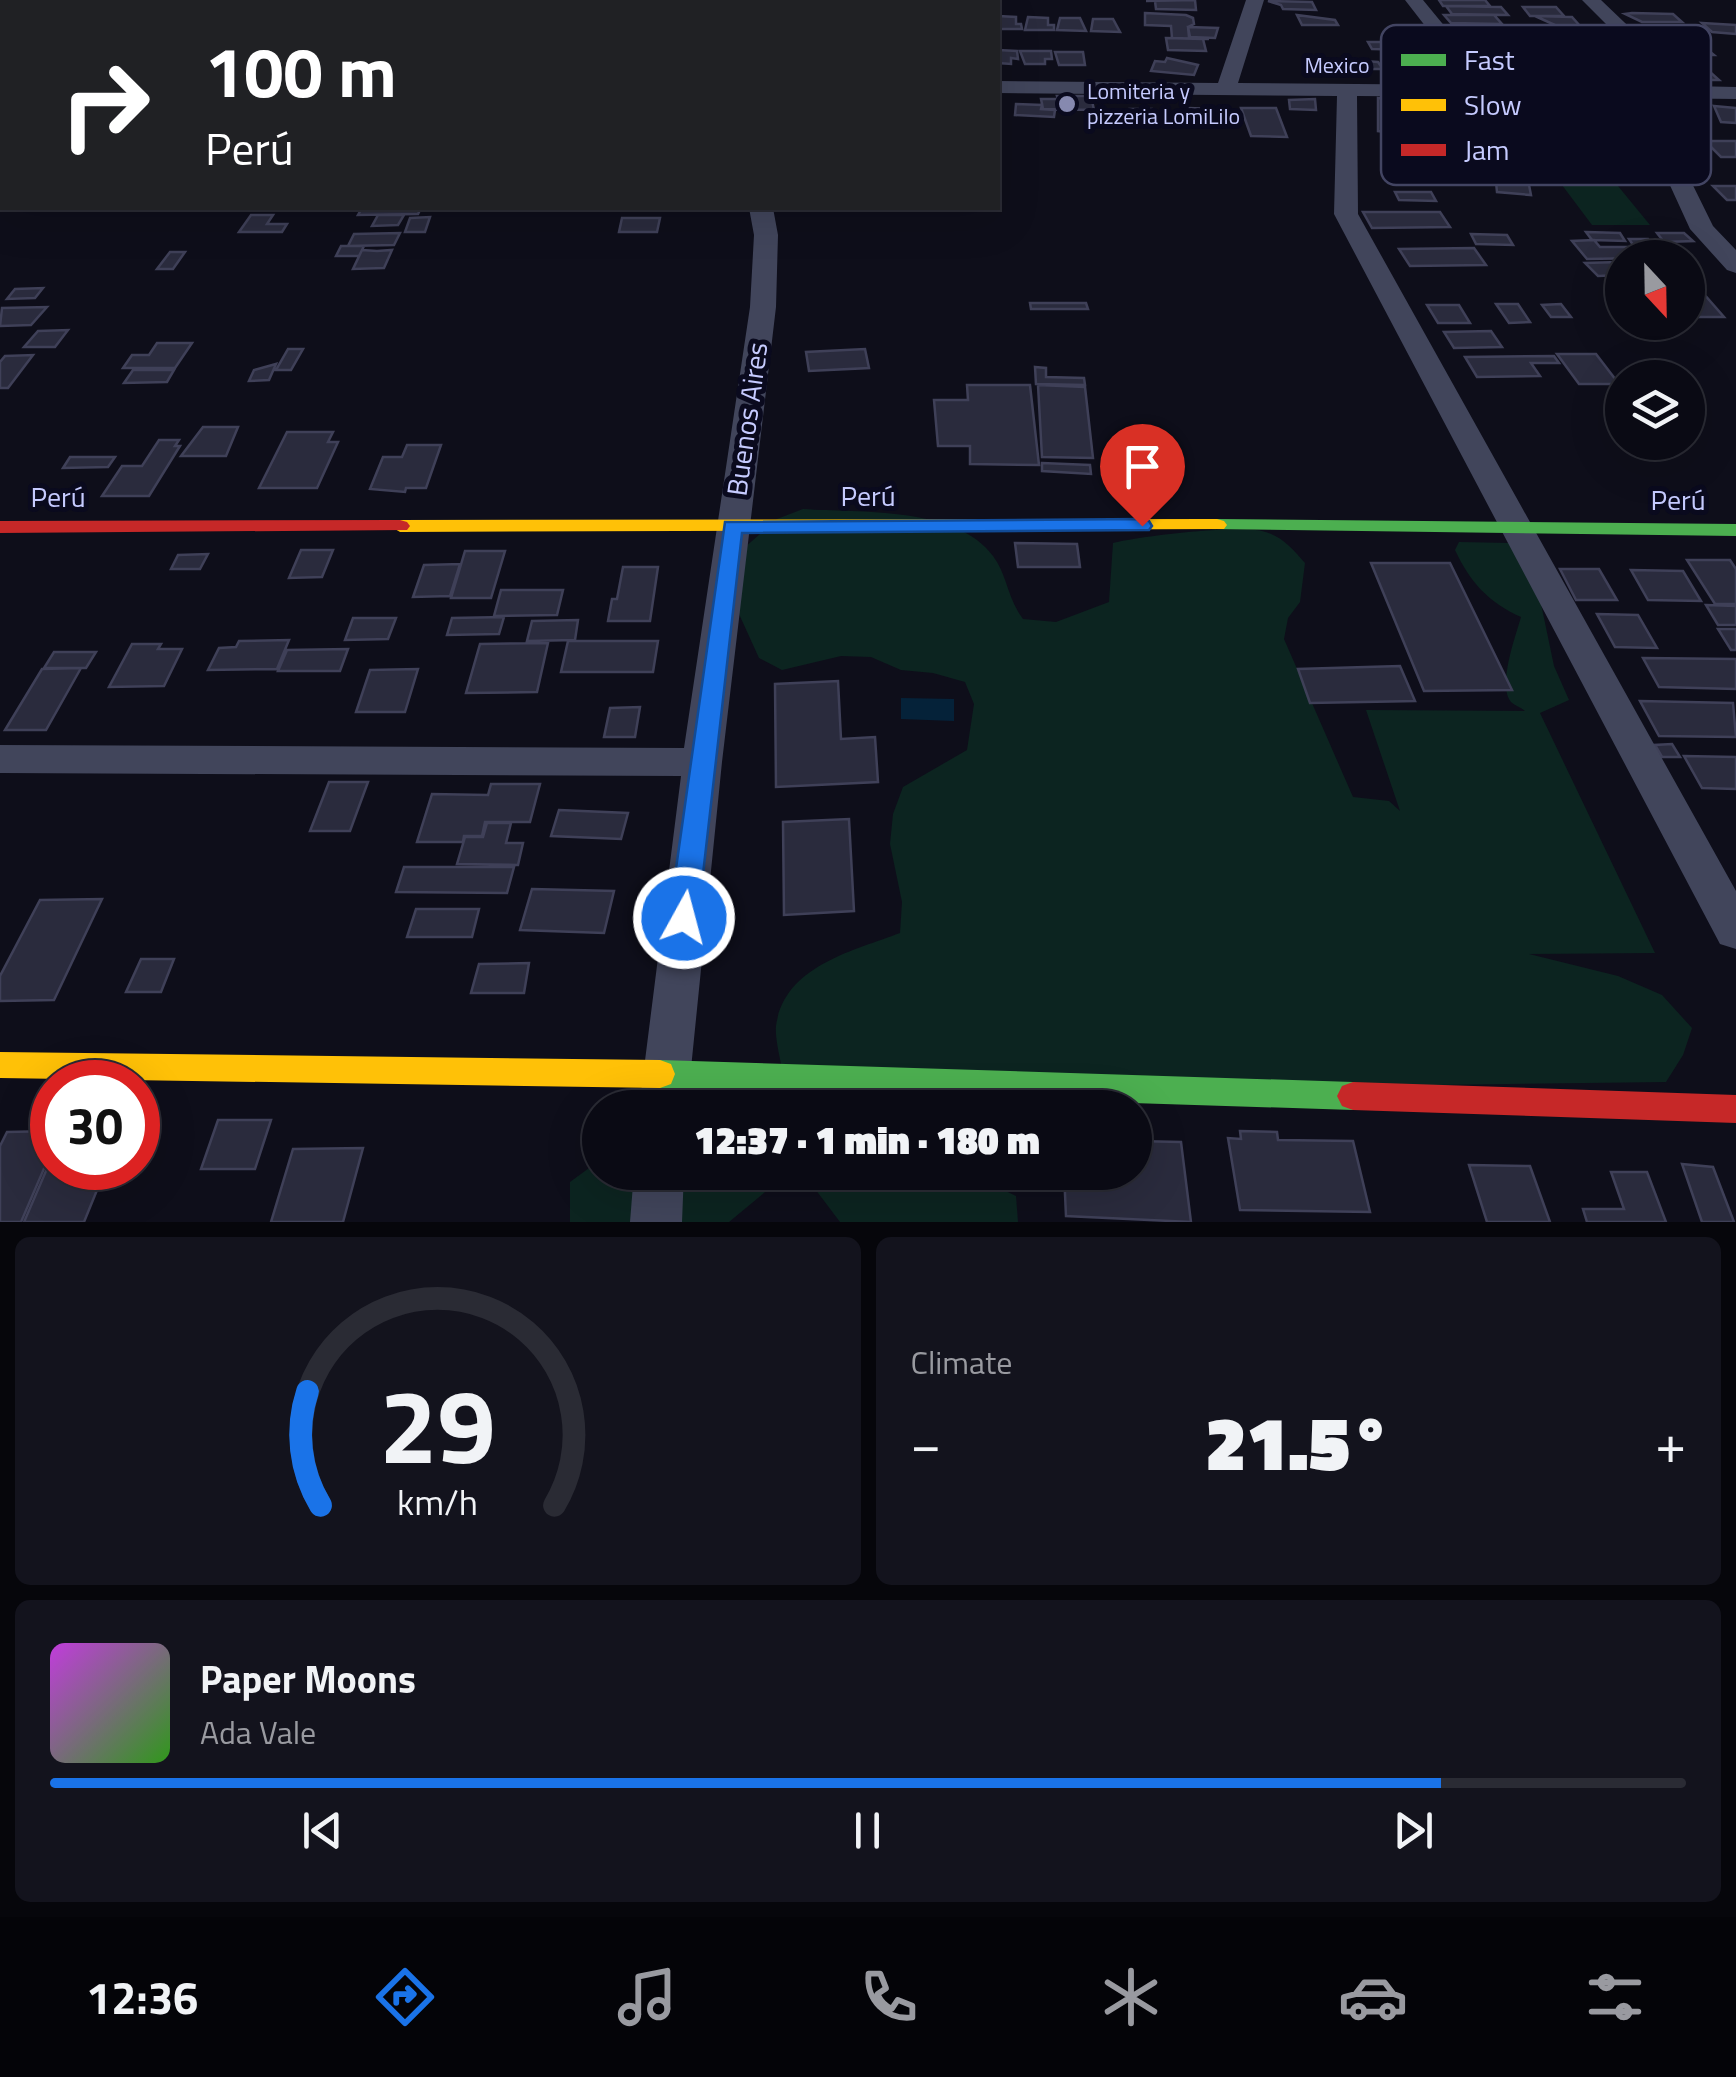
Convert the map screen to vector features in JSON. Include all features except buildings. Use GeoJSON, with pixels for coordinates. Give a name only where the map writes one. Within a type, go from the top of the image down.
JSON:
{"type":"FeatureCollection","features":[{"type":"Feature","properties":{"kind":"street"},"geometry":{"type":"LineString","coordinates":[[1226,89],[1255,0]]}},
{"type":"Feature","properties":{"kind":"street"},"geometry":{"type":"LineString","coordinates":[[1414,0],[1434,25]]}},
{"type":"Feature","properties":{"kind":"street"},"geometry":{"type":"LineString","coordinates":[[1591,0],[1617,25]]}},
{"type":"Feature","properties":{"kind":"street","name":"Mexico"},"geometry":{"type":"LineString","coordinates":[[1000,87],[1381,90]]}},
{"type":"Feature","properties":{"kind":"street"},"geometry":{"type":"LineString","coordinates":[[1347,90],[1346,214],[1736,931]]}},
{"type":"Feature","properties":{"kind":"street"},"geometry":{"type":"LineString","coordinates":[[1681,185],[1702,229],[1736,265]]}},
{"type":"Feature","properties":{"kind":"street","name":"Buenos Aires"},"geometry":{"type":"LineString","coordinates":[[664,1090],[702,762],[763,307],[766,235],[761,210]]}},
{"type":"Feature","properties":{"kind":"street","name":"Perú"},"geometry":{"type":"LineString","coordinates":[[0,527],[1736,530]]}},
{"type":"Feature","properties":{"kind":"street"},"geometry":{"type":"LineString","coordinates":[[0,759],[702,762]]}},
{"type":"Feature","properties":{"kind":"street"},"geometry":{"type":"LineString","coordinates":[[0,1065],[664,1090]]}},
{"type":"Feature","properties":{"kind":"street"},"geometry":{"type":"LineString","coordinates":[[1152,1099],[1736,1109]]}},
{"type":"Feature","properties":{"kind":"street"},"geometry":{"type":"LineString","coordinates":[[656,1222],[658,1190]]}},
{"type":"Feature","properties":{"kind":"green space"},"geometry":{"type":"Polygon","coordinates":[[[1562,185],[1618,186],[1650,225],[1592,225],[1562,185]]]}},
{"type":"Feature","properties":{"kind":"green space"},"geometry":{"type":"Polygon","coordinates":[[[803,509],[879,512],[956,528],[977,540],[993,556],[1023,619],[1056,622],[1109,602],[1113,543],[1232,529],[1275,536],[1305,563],[1300,602],[1288,618],[1284,639],[1353,797],[1389,801],[1400,811],[1366,710],[1525,711],[1511,702],[1506,684],[1521,617],[1481,590],[1455,550],[1459,542],[1509,543],[1540,599],[1554,666],[1569,700],[1540,713],[1655,953],[1529,954],[1618,976],[1662,995],[1692,1028],[1683,1055],[1666,1082],[1152,1091],[764,1090],[781,1064],[776,1026],[792,989],[823,964],[900,933],[902,902],[890,844],[893,814],[903,787],[967,750],[974,704],[965,682],[901,670],[871,657],[841,656],[782,670],[759,658],[719,570],[777,519],[803,509]]]}},
{"type":"Feature","properties":{"kind":"green space"},"geometry":{"type":"Polygon","coordinates":[[[582,1173],[582,1190],[768,1190],[729,1222],[570,1222],[570,1182],[582,1173]]]}},
{"type":"Feature","properties":{"kind":"green space"},"geometry":{"type":"Polygon","coordinates":[[[816,1190],[1003,1190],[1016,1196],[1018,1222],[840,1222],[816,1190]]]}},
{"type":"Feature","properties":{"kind":"water"},"geometry":{"type":"Polygon","coordinates":[[[901,698],[954,699],[954,721],[901,719],[901,698]]]}},
{"type":"Feature","properties":{"kind":"traffic: fast"},"geometry":{"type":"LineString","coordinates":[[1217,525],[1736,530]]}},
{"type":"Feature","properties":{"kind":"traffic: fast"},"geometry":{"type":"LineString","coordinates":[[660,1074],[1353,1096]]}},
{"type":"Feature","properties":{"kind":"traffic: slow"},"geometry":{"type":"LineString","coordinates":[[400,526],[1217,525]]}},
{"type":"Feature","properties":{"kind":"traffic: slow"},"geometry":{"type":"LineString","coordinates":[[0,1065],[660,1074]]}},
{"type":"Feature","properties":{"kind":"traffic: jam"},"geometry":{"type":"LineString","coordinates":[[0,527],[400,526]]}},
{"type":"Feature","properties":{"kind":"traffic: jam"},"geometry":{"type":"LineString","coordinates":[[1353,1096],[1736,1109]]}},
{"type":"Feature","properties":{"kind":"place","name":"Lomiteria y pizzeria LomiLilo"},"geometry":{"type":"Point","coordinates":[1067,104]}},
{"type":"Feature","properties":{"kind":"route"},"geometry":{"type":"LineString","coordinates":[[684,918],[732,526],[1142,526]]}}]}
